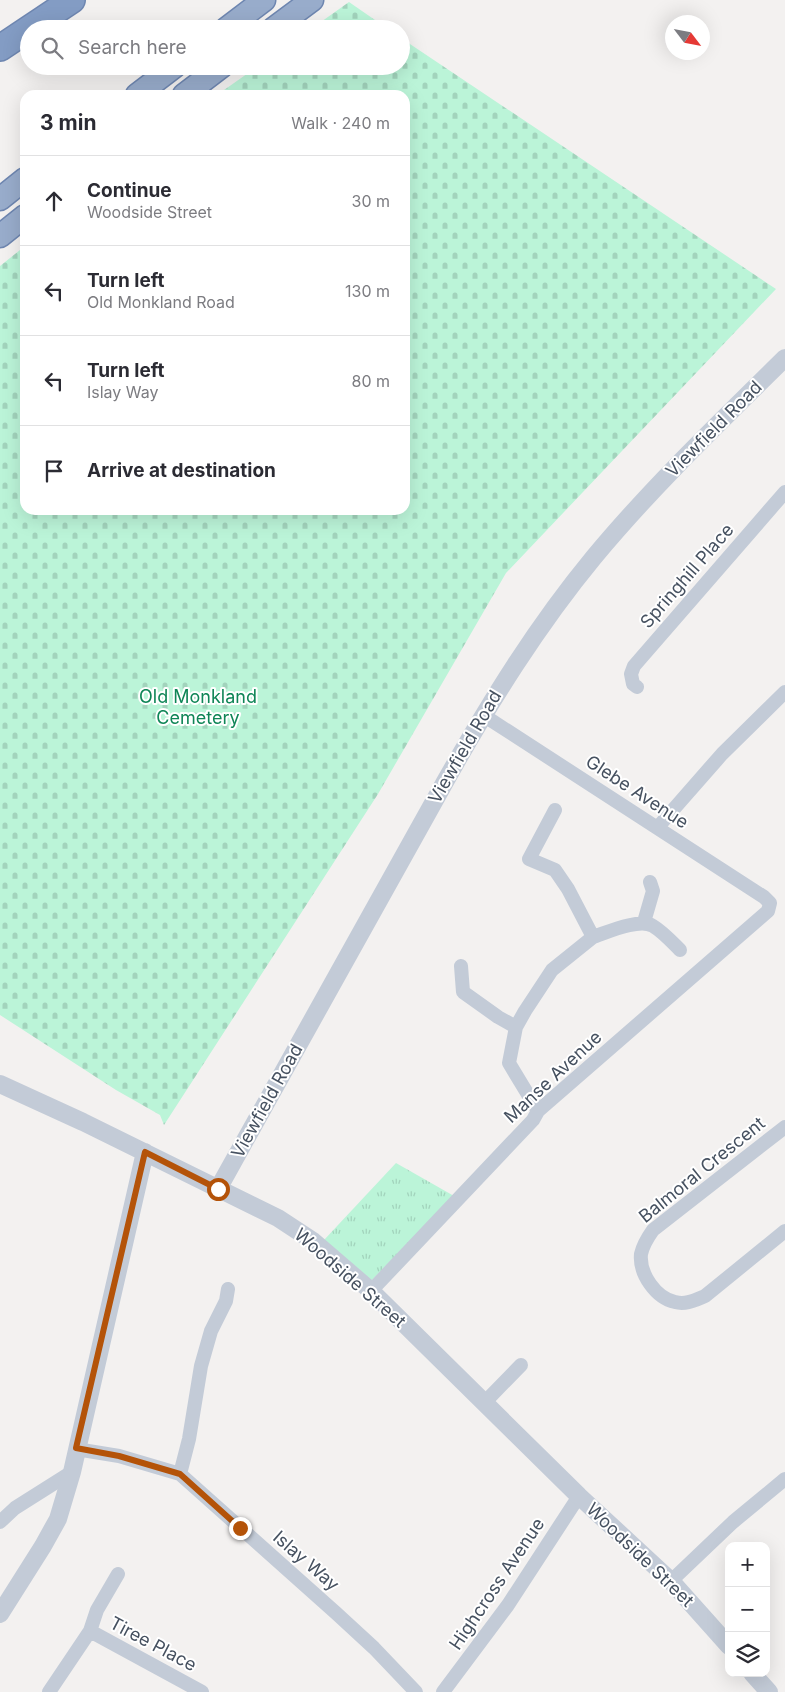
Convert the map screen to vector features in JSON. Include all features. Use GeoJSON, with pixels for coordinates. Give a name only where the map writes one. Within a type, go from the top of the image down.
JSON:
{"type":"FeatureCollection","features":[{"type":"Feature","properties":{"kind":"highway"},"geometry":{"type":"LineString","coordinates":[[42,20],[72,0]]}},
{"type":"Feature","properties":{"kind":"highway"},"geometry":{"type":"LineString","coordinates":[[238,20],[264,0]]}},
{"type":"Feature","properties":{"kind":"highway"},"geometry":{"type":"LineString","coordinates":[[285,20],[312,0]]}},
{"type":"Feature","properties":{"kind":"highway"},"geometry":{"type":"LineString","coordinates":[[0,48],[20,35]]}},
{"type":"Feature","properties":{"kind":"highway"},"geometry":{"type":"LineString","coordinates":[[144,90],[163,75]]}},
{"type":"Feature","properties":{"kind":"highway"},"geometry":{"type":"LineString","coordinates":[[191,90],[210,75]]}},
{"type":"Feature","properties":{"kind":"highway"},"geometry":{"type":"LineString","coordinates":[[0,199],[20,183]]}},
{"type":"Feature","properties":{"kind":"highway"},"geometry":{"type":"LineString","coordinates":[[0,236],[20,220]]}},
{"type":"Feature","properties":{"kind":"street","name":"Viewfield Road"},"geometry":{"type":"LineString","coordinates":[[218,1189],[483,714],[517,660],[560,600],[641,503],[785,358]]}},
{"type":"Feature","properties":{"kind":"street","name":"Springhill Place"},"geometry":{"type":"LineString","coordinates":[[637,687],[633,684],[631,674],[634,666],[785,492]]}},
{"type":"Feature","properties":{"kind":"street"},"geometry":{"type":"LineString","coordinates":[[658,827],[722,754],[785,692]]}},
{"type":"Feature","properties":{"kind":"street","name":"Glebe Avenue"},"geometry":{"type":"LineString","coordinates":[[483,714],[764,896],[770,903]]}},
{"type":"Feature","properties":{"kind":"street"},"geometry":{"type":"LineString","coordinates":[[555,810],[529,859],[555,870],[568,889],[592,937]]}},
{"type":"Feature","properties":{"kind":"street"},"geometry":{"type":"LineString","coordinates":[[644,922],[653,891],[650,882]]}},
{"type":"Feature","properties":{"kind":"street","name":"Manse Avenue"},"geometry":{"type":"LineString","coordinates":[[370,1291],[533,1120],[538,1111],[768,911],[770,903]]}},
{"type":"Feature","properties":{"kind":"street"},"geometry":{"type":"LineString","coordinates":[[538,1111],[509,1063],[516,1027],[552,970],[592,937],[644,922],[654,926],[680,950]]}},
{"type":"Feature","properties":{"kind":"street"},"geometry":{"type":"LineString","coordinates":[[461,966],[463,992],[498,1017],[516,1027]]}},
{"type":"Feature","properties":{"kind":"street","name":"Woodside Street"},"geometry":{"type":"LineString","coordinates":[[4,1086],[83,1122],[278,1218],[313,1241],[370,1291],[579,1496],[671,1581],[725,1642]]}},
{"type":"Feature","properties":{"kind":"street","name":"Balmoral Crescent"},"geometry":{"type":"LineString","coordinates":[[785,1127],[653,1230],[646,1240],[641,1255],[644,1273],[653,1288],[663,1298],[676,1303],[690,1302],[705,1296],[785,1231]]}},
{"type":"Feature","properties":{"kind":"street"},"geometry":{"type":"LineString","coordinates":[[0,1614],[58,1519],[72,1472],[145,1152]]}},
{"type":"Feature","properties":{"kind":"street"},"geometry":{"type":"LineString","coordinates":[[180,1474],[189,1439],[201,1366],[211,1331],[226,1301],[228,1290]]}},
{"type":"Feature","properties":{"kind":"street"},"geometry":{"type":"LineString","coordinates":[[485,1402],[521,1365]]}},
{"type":"Feature","properties":{"kind":"street","name":"Islay Way"},"geometry":{"type":"LineString","coordinates":[[76,1448],[119,1456],[180,1474],[342,1618],[416,1692]]}},
{"type":"Feature","properties":{"kind":"street"},"geometry":{"type":"LineString","coordinates":[[0,1522],[22,1503],[72,1472]]}},
{"type":"Feature","properties":{"kind":"street"},"geometry":{"type":"LineString","coordinates":[[671,1581],[733,1522],[785,1479]]}},
{"type":"Feature","properties":{"kind":"street","name":"Highcross Avenue"},"geometry":{"type":"LineString","coordinates":[[444,1692],[508,1605],[579,1496]]}},
{"type":"Feature","properties":{"kind":"street","name":"Tiree Place"},"geometry":{"type":"LineString","coordinates":[[118,1574],[97,1610],[90,1632],[202,1692]]}},
{"type":"Feature","properties":{"kind":"street"},"geometry":{"type":"LineString","coordinates":[[49,1692],[90,1632]]}},
{"type":"Feature","properties":{"kind":"street"},"geometry":{"type":"LineString","coordinates":[[755,1677],[768,1692]]}},
{"type":"Feature","properties":{"kind":"green space"},"geometry":{"type":"Polygon","coordinates":[[[349,2],[375,20],[324,20],[349,2]]]}},
{"type":"Feature","properties":{"kind":"green space","name":"Old Monkland Cemetery"},"geometry":{"type":"Polygon","coordinates":[[[410,44],[776,289],[506,573],[378,794],[164,1125],[160,1115],[116,1090],[0,1015],[0,266],[20,250],[20,515],[410,515],[410,90],[224,90],[245,75],[410,75],[410,44]]]}},
{"type":"Feature","properties":{"kind":"green space"},"geometry":{"type":"Polygon","coordinates":[[[396,1163],[454,1196],[369,1283],[324,1240],[396,1163]]]}},
{"type":"Feature","properties":{"kind":"route"},"geometry":{"type":"LineString","coordinates":[[218,1189],[145,1152],[76,1448],[119,1456],[180,1474],[240,1528]]}}]}
